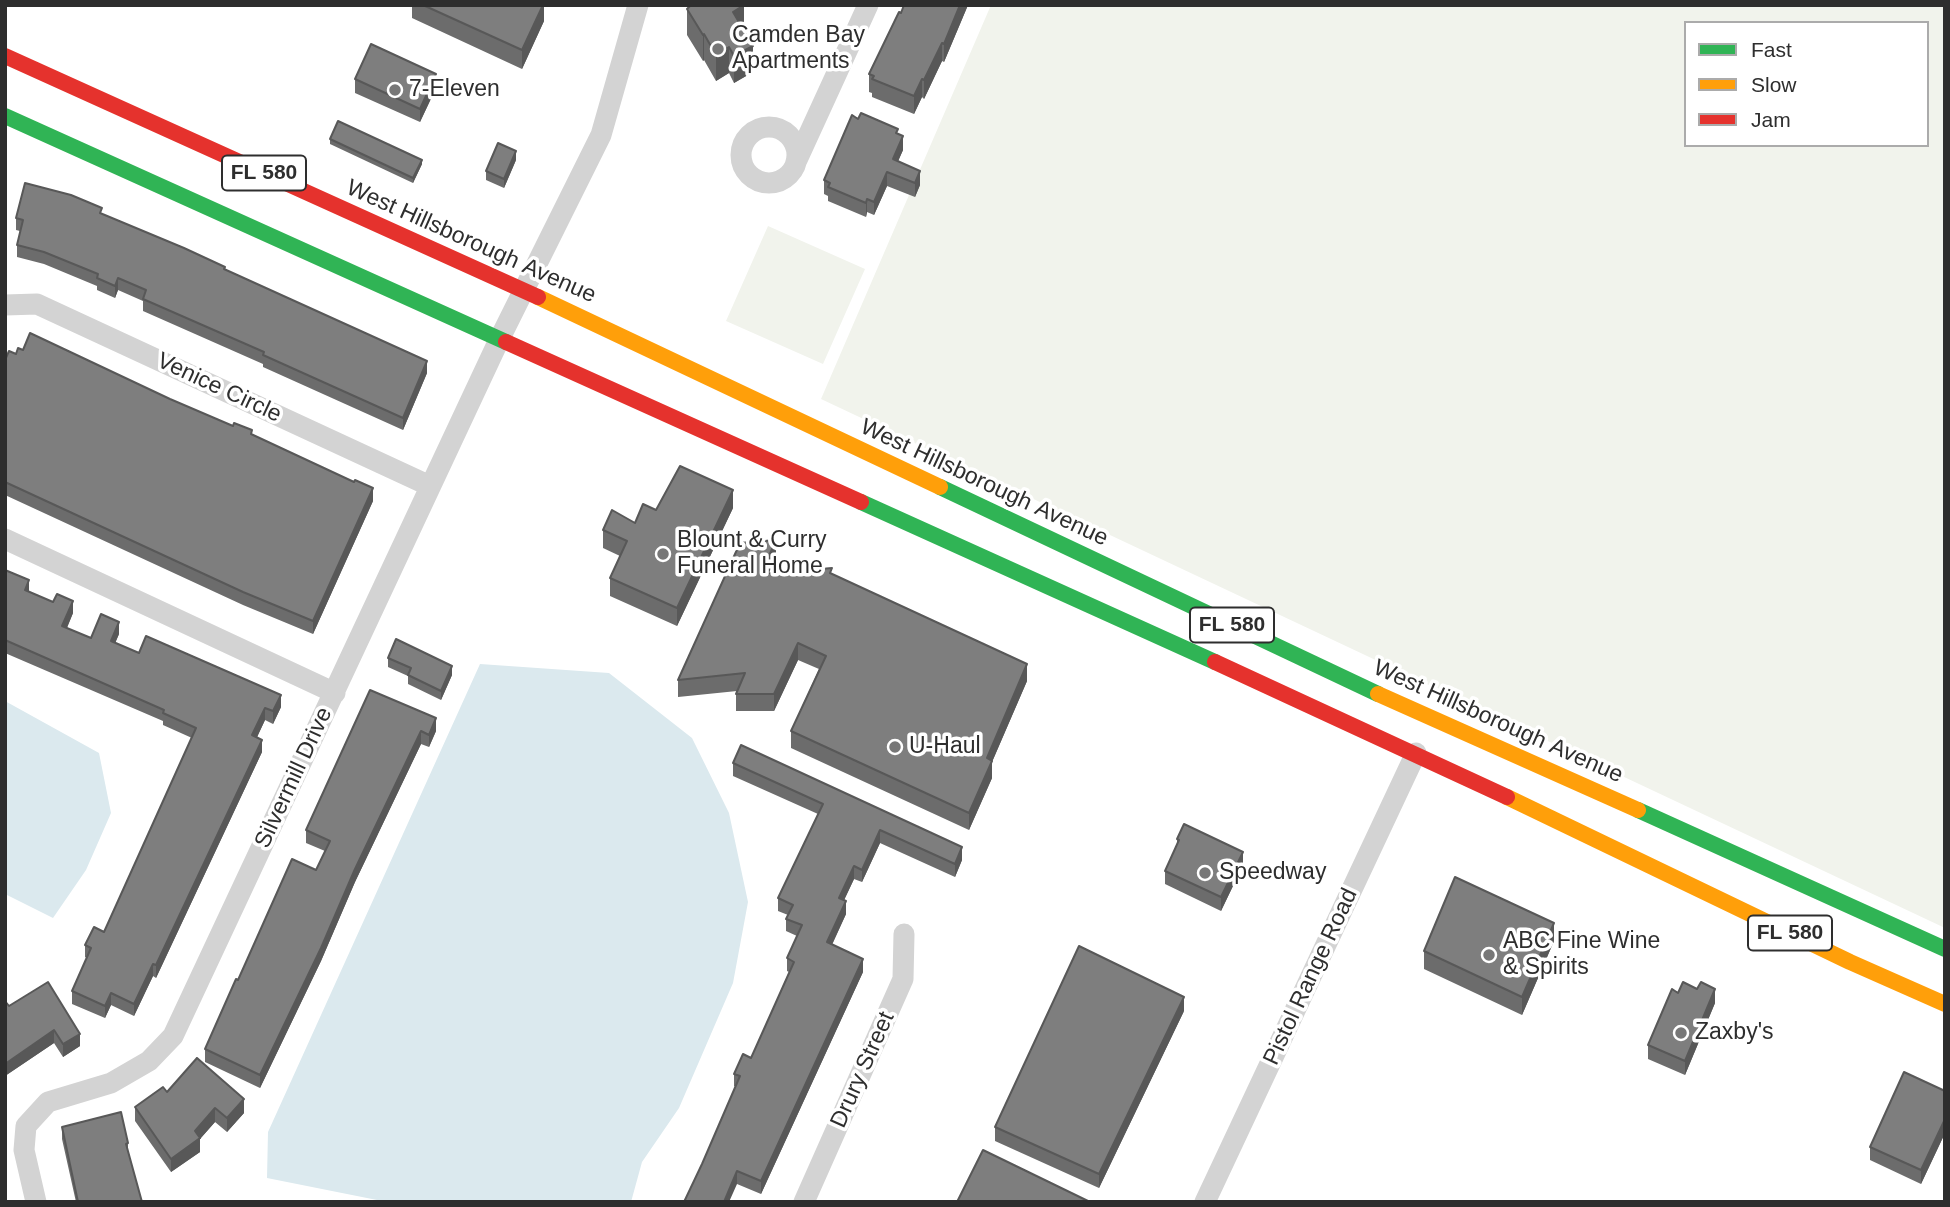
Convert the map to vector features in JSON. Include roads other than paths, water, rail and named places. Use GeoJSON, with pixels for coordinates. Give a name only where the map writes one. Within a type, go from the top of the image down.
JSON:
{"type":"FeatureCollection","features":[{"type":"Feature","properties":{"kind":"main road","name":"West Hillsborough Avenue"},"geometry":{"type":"LineString","coordinates":[[5,56],[524,290],[1413,711],[1945,948]]}},
{"type":"Feature","properties":{"kind":"main road","name":"FL 580"},"geometry":{"type":"LineString","coordinates":[[5,116],[1416,753],[1850,962],[1945,1004]]}},
{"type":"Feature","properties":{"kind":"main road"},"geometry":{"type":"LineString","coordinates":[[1033,579],[1074,582]]}},
{"type":"Feature","properties":{"kind":"main road"},"geometry":{"type":"LineString","coordinates":[[1396,721],[1409,721],[1413,711]]}},
{"type":"Feature","properties":{"kind":"main road"},"geometry":{"type":"LineString","coordinates":[[1416,753],[1452,754]]}},
{"type":"Feature","properties":{"kind":"main road"},"geometry":{"type":"LineString","coordinates":[[1762,883],[1816,889]]}},
{"type":"Feature","properties":{"kind":"street","name":"Silvermill Drive"},"geometry":{"type":"LineString","coordinates":[[36,1202],[24,1150],[26,1126],[48,1102],[111,1083],[149,1061],[173,1036],[499,340],[601,135],[638,5]]}},
{"type":"Feature","properties":{"kind":"street"},"geometry":{"type":"LineString","coordinates":[[797,160],[868,5]]}},
{"type":"Feature","properties":{"kind":"street","name":"Venice Circle"},"geometry":{"type":"LineString","coordinates":[[5,305],[37,304],[430,486]]}},
{"type":"Feature","properties":{"kind":"street"},"geometry":{"type":"LineString","coordinates":[[5,539],[335,692]]}},
{"type":"Feature","properties":{"kind":"street","name":"Pistol Range Road"},"geometry":{"type":"LineString","coordinates":[[1205,1202],[1416,753]]}},
{"type":"Feature","properties":{"kind":"street","name":"Drury Street"},"geometry":{"type":"LineString","coordinates":[[804,1202],[904,979],[904,934]]}},
{"type":"Feature","properties":{"kind":"place","name":"Camden Bay Apartments"},"geometry":{"type":"Point","coordinates":[718,49]}},
{"type":"Feature","properties":{"kind":"place","name":"7-Eleven"},"geometry":{"type":"Point","coordinates":[395,90]}},
{"type":"Feature","properties":{"kind":"place","name":"Blount & Curry Funeral Home"},"geometry":{"type":"Point","coordinates":[663,554]}},
{"type":"Feature","properties":{"kind":"place","name":"U-Haul"},"geometry":{"type":"Point","coordinates":[895,747]}},
{"type":"Feature","properties":{"kind":"place","name":"Speedway"},"geometry":{"type":"Point","coordinates":[1205,873]}},
{"type":"Feature","properties":{"kind":"place","name":"ABC Fine Wine & Spirits"},"geometry":{"type":"Point","coordinates":[1489,955]}},
{"type":"Feature","properties":{"kind":"place","name":"Zaxby's"},"geometry":{"type":"Point","coordinates":[1681,1033]}}]}
